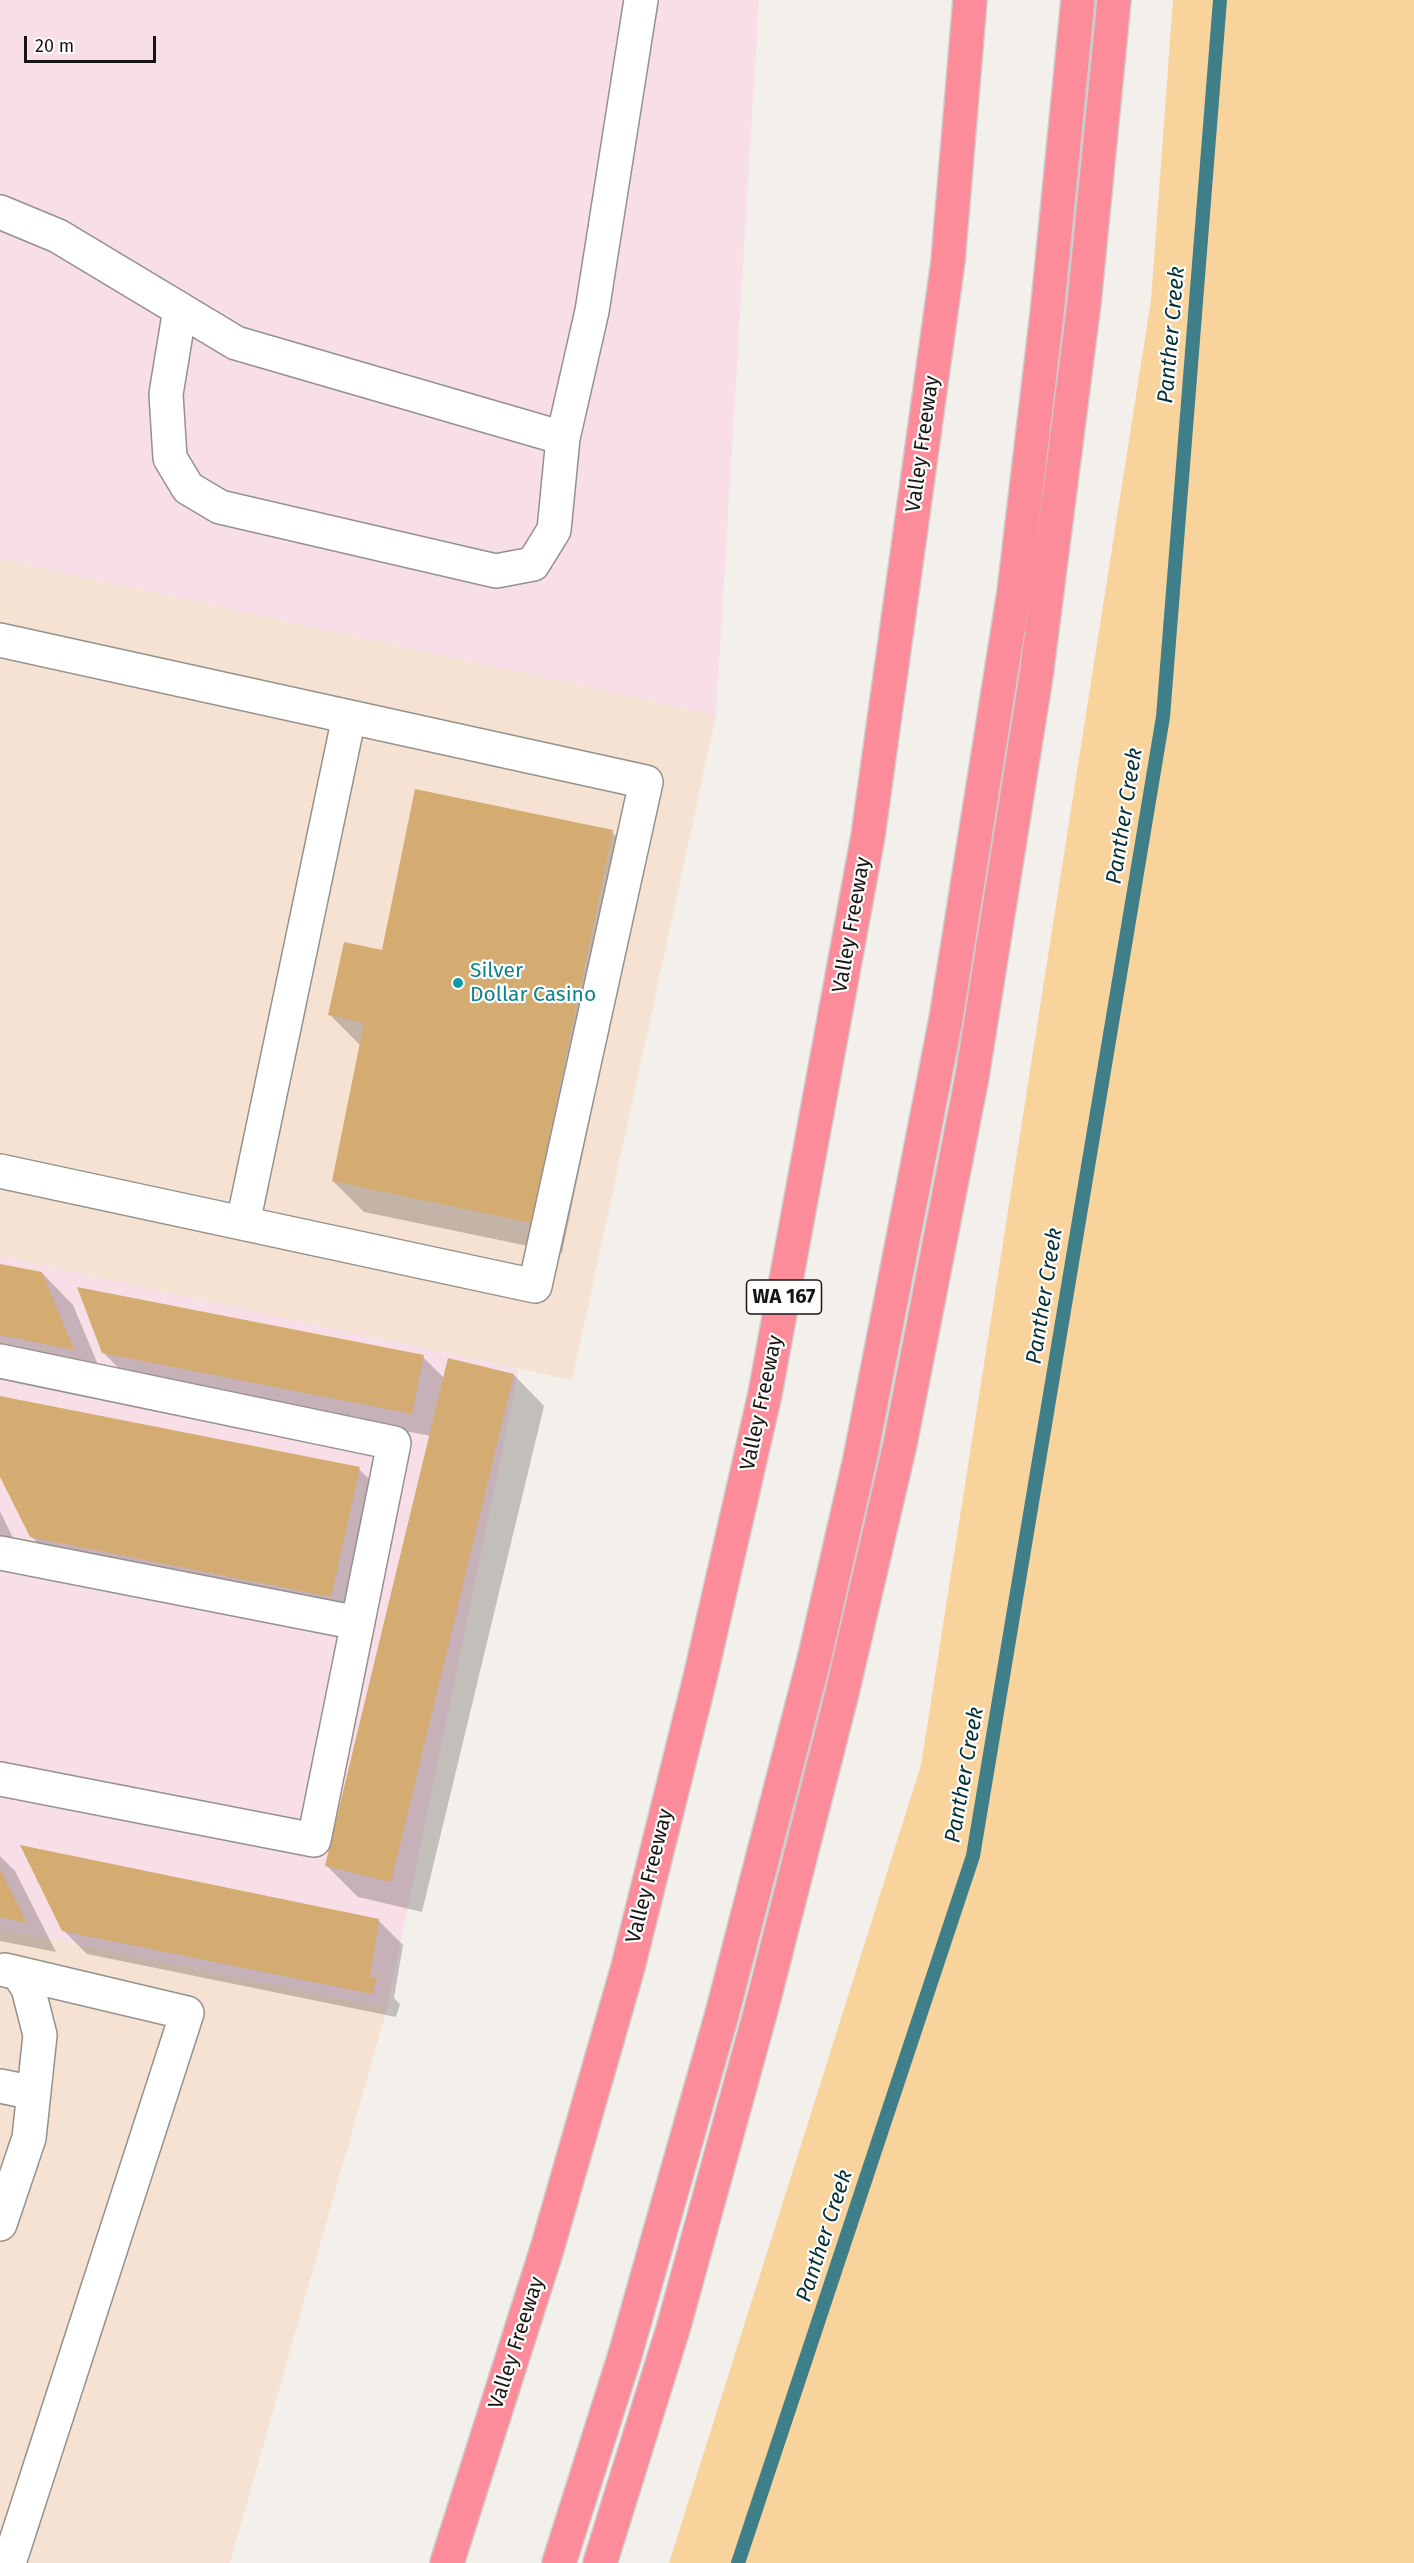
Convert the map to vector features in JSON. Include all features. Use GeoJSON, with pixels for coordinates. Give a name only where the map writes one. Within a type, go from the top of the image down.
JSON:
{"type":"FeatureCollection","features":[{"type":"Feature","properties":{"kind":"highway","name":"Valley Freeway"},"geometry":{"type":"LineString","coordinates":[[447,2563],[547,2248],[628,1967],[700,1678],[765,1394],[868,836],[948,261],[970,0]]}},
{"type":"Feature","properties":{"kind":"highway"},"geometry":{"type":"LineString","coordinates":[[559,2563],[625,2355],[722,2014],[815,1656],[863,1447],[945,1019],[1014,592],[1065,148],[1078,0]]}},
{"type":"Feature","properties":{"kind":"highway"},"geometry":{"type":"LineString","coordinates":[[600,2563],[673,2329],[761,2010],[842,1693],[900,1444],[972,1077],[1036,676],[1085,291],[1114,0]]}},
{"type":"Feature","properties":{"kind":"lane"},"geometry":{"type":"LineString","coordinates":[[180,309],[166,394],[170,458],[188,488],[220,507],[495,571],[533,564],[554,530],[563,438],[592,311],[640,0]]}},
{"type":"Feature","properties":{"kind":"lane"},"geometry":{"type":"LineString","coordinates":[[0,212],[58,236],[236,343],[563,438]]}},
{"type":"Feature","properties":{"kind":"lane"},"geometry":{"type":"LineString","coordinates":[[0,640],[646,782],[535,1286],[0,1171]]}},
{"type":"Feature","properties":{"kind":"lane"},"geometry":{"type":"LineString","coordinates":[[243,1223],[349,717]]}},
{"type":"Feature","properties":{"kind":"lane"},"geometry":{"type":"LineString","coordinates":[[0,1361],[394,1443],[314,1840],[0,1779]]}},
{"type":"Feature","properties":{"kind":"lane"},"geometry":{"type":"LineString","coordinates":[[0,1553],[358,1623]]}},
{"type":"Feature","properties":{"kind":"lane"},"geometry":{"type":"LineString","coordinates":[[0,2224],[7,2180],[29,2138],[40,2035],[28,1988],[9,1971]]}},
{"type":"Feature","properties":{"kind":"lane"},"geometry":{"type":"LineString","coordinates":[[9,1971],[187,2013],[9,2563]]}},
{"type":"Feature","properties":{"kind":"lane"},"geometry":{"type":"LineString","coordinates":[[0,2086],[34,2093]]}},
{"type":"Feature","properties":{"kind":"shaded area"},"geometry":{"type":"Polygon","coordinates":[[[0,0],[759,0],[716,715],[0,559],[0,0]]]}},
{"type":"Feature","properties":{"kind":"shaded area"},"geometry":{"type":"Polygon","coordinates":[[[1173,0],[1414,0],[1414,2563],[669,2563],[921,1765],[1151,300],[1173,0]]]}},
{"type":"Feature","properties":{"kind":"shaded area"},"geometry":{"type":"Polygon","coordinates":[[[0,559],[716,715],[572,1380],[0,1256],[0,559]]]}},
{"type":"Feature","properties":{"kind":"shaded area"},"geometry":{"type":"Polygon","coordinates":[[[0,1256],[519,1369],[387,2008],[0,1928],[0,1256]]]}},
{"type":"Feature","properties":{"kind":"shaded area"},"geometry":{"type":"Polygon","coordinates":[[[0,1928],[387,2008],[230,2563],[0,2563],[0,1928]]]}},
{"type":"Feature","properties":{"kind":"building","name":"Silver Dollar Casino"},"geometry":{"type":"Polygon","coordinates":[[[415,789],[613,830],[531,1223],[332,1181],[364,1023],[328,1015],[344,942],[382,950],[415,789]]]}},
{"type":"Feature","properties":{"kind":"building"},"geometry":{"type":"Polygon","coordinates":[[[0,1264],[42,1272],[74,1350],[0,1335],[0,1264]]]}},
{"type":"Feature","properties":{"kind":"building"},"geometry":{"type":"Polygon","coordinates":[[[77,1287],[424,1355],[412,1414],[102,1353],[77,1287]]]}},
{"type":"Feature","properties":{"kind":"building"},"geometry":{"type":"Polygon","coordinates":[[[448,1358],[514,1374],[391,1882],[325,1866],[448,1358]]]}},
{"type":"Feature","properties":{"kind":"building"},"geometry":{"type":"Polygon","coordinates":[[[0,1396],[360,1467],[331,1597],[30,1537],[0,1477],[0,1396]]]}},
{"type":"Feature","properties":{"kind":"building"},"geometry":{"type":"Polygon","coordinates":[[[20,1845],[379,1919],[370,1977],[377,1978],[372,1994],[62,1931],[20,1845]]]}},
{"type":"Feature","properties":{"kind":"building"},"geometry":{"type":"Polygon","coordinates":[[[0,1869],[27,1923],[0,1917],[0,1869]]]}},
{"type":"Feature","properties":{"kind":"waterway","name":"Panther Creek"},"geometry":{"type":"LineString","coordinates":[[738,2563],[973,1856],[1163,717],[1220,0]]}},
{"type":"Feature","properties":{"kind":"place","name":"Silver Dollar Casino"},"geometry":{"type":"Point","coordinates":[458,983]}}]}
